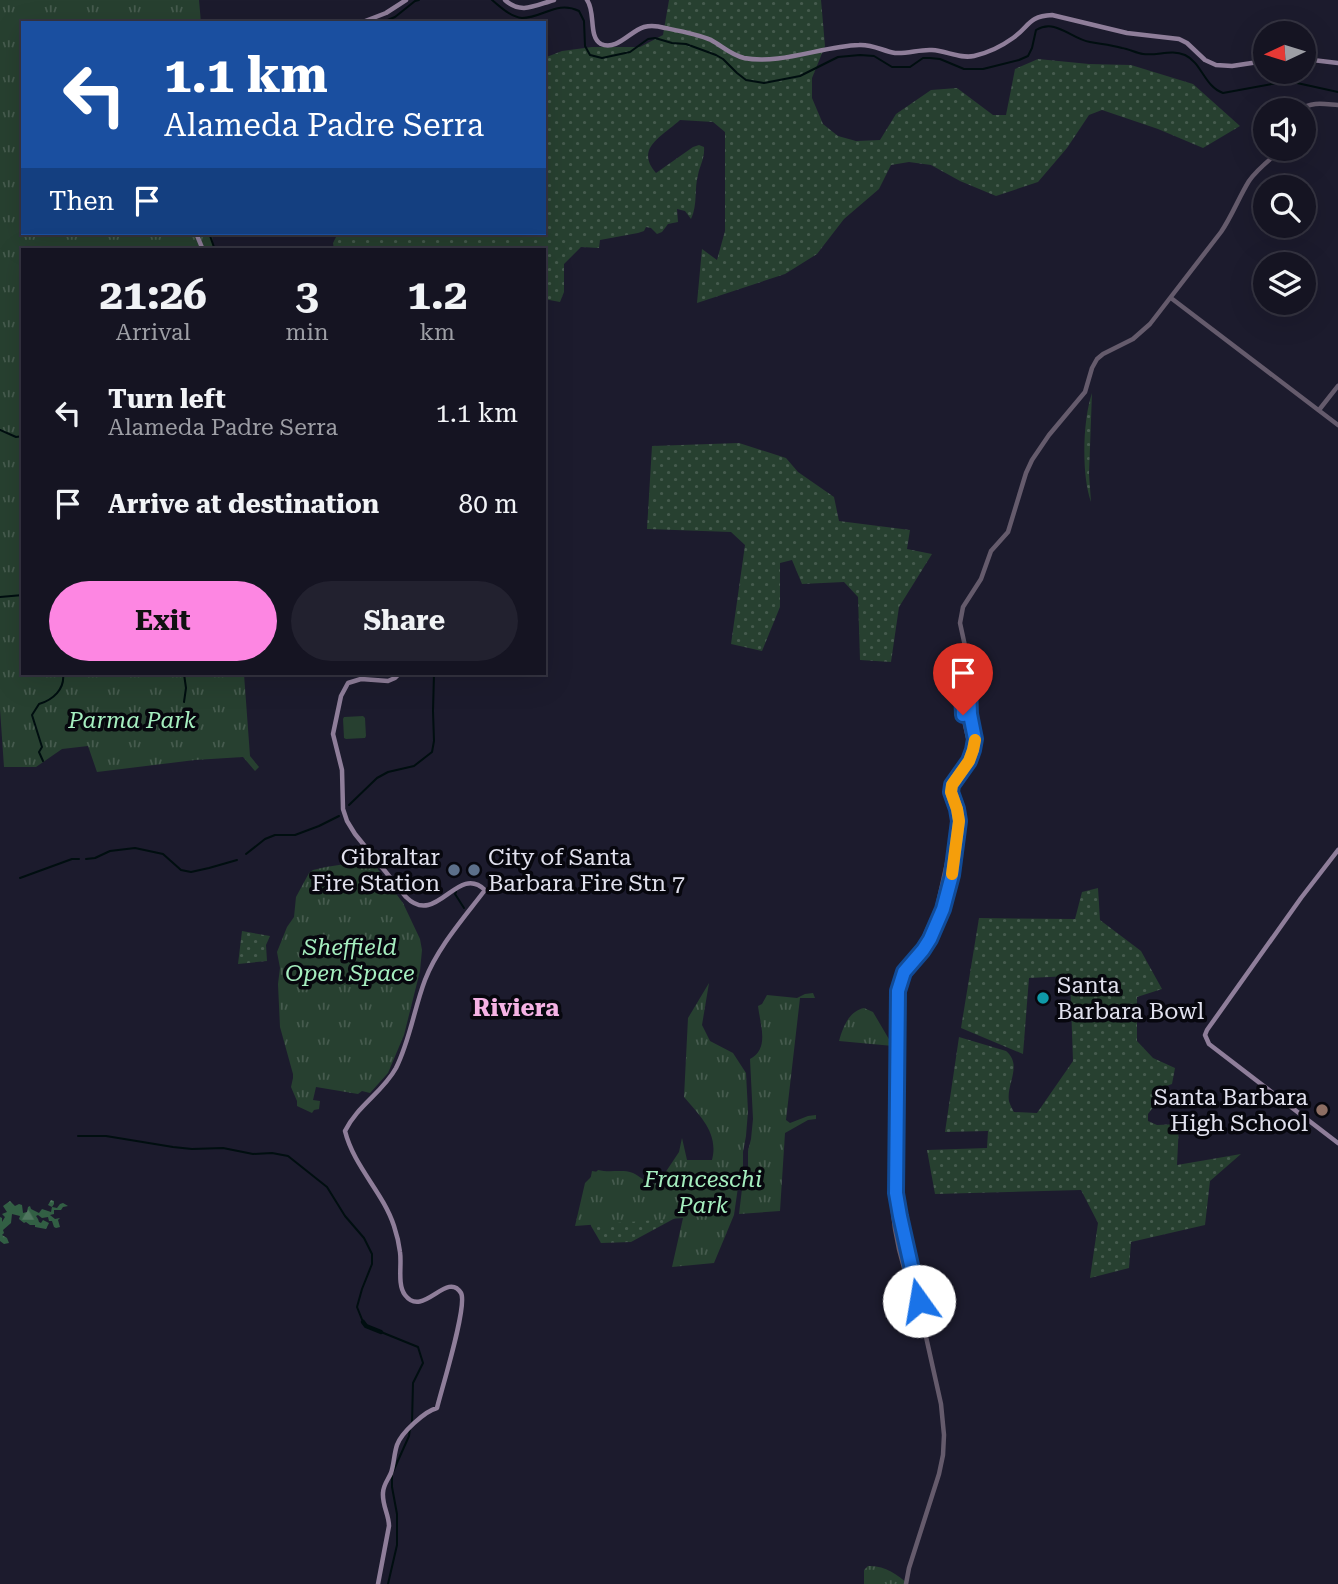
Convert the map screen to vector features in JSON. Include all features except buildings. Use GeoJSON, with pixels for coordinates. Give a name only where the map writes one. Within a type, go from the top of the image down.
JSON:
{"type":"FeatureCollection","features":[{"type":"Feature","properties":{"kind":"main road"},"geometry":{"type":"LineString","coordinates":[[365,21],[386,13],[405,0]]}},
{"type":"Feature","properties":{"kind":"main road"},"geometry":{"type":"LineString","coordinates":[[505,0],[515,7],[525,9],[554,0]]}},
{"type":"Feature","properties":{"kind":"main road"},"geometry":{"type":"LineString","coordinates":[[587,0],[592,8],[595,37],[604,45],[618,43],[642,28],[657,26],[698,35],[748,59],[797,55],[859,45],[897,53],[931,50],[972,56],[1012,38],[1032,19],[1052,15],[1127,33],[1179,39],[1216,65],[1253,63]]}},
{"type":"Feature","properties":{"kind":"main road"},"geometry":{"type":"LineString","coordinates":[[1316,60],[1338,63]]}},
{"type":"Feature","properties":{"kind":"main road"},"geometry":{"type":"LineString","coordinates":[[378,1584],[389,1526],[383,1493],[385,1484],[402,1435],[437,1408],[453,1350],[463,1297],[452,1287],[442,1289],[420,1302],[405,1296],[401,1288],[400,1250],[391,1217],[360,1166],[345,1131],[351,1120],[396,1067],[411,1031],[429,971],[465,915],[485,891],[477,884],[468,883],[429,905],[414,904],[352,831],[346,819],[343,809],[342,769],[333,734],[342,692],[348,683],[354,680],[364,678],[388,681],[398,675]]}},
{"type":"Feature","properties":{"kind":"main road"},"geometry":{"type":"LineString","coordinates":[[1338,850],[1207,1030],[1206,1037],[1209,1044],[1338,1143]]}},
{"type":"Feature","properties":{"kind":"street"},"geometry":{"type":"LineString","coordinates":[[1316,104],[1338,105]]}},
{"type":"Feature","properties":{"kind":"street"},"geometry":{"type":"LineString","coordinates":[[897,1043],[894,1023],[895,983],[903,966],[920,946],[937,905],[955,827],[952,785],[969,761],[974,742],[969,691],[960,666],[965,646],[960,627],[961,612],[981,579],[992,550],[1008,533],[1031,461],[1086,390],[1098,357],[1137,336],[1150,324],[1231,217],[1252,177],[1268,161]]}},
{"type":"Feature","properties":{"kind":"street"},"geometry":{"type":"LineString","coordinates":[[1171,298],[1338,425]]}},
{"type":"Feature","properties":{"kind":"street"},"geometry":{"type":"LineString","coordinates":[[1319,411],[1338,386]]}},
{"type":"Feature","properties":{"kind":"street"},"geometry":{"type":"LineString","coordinates":[[906,1584],[944,1451],[942,1409],[897,1198],[898,994],[905,970],[930,939],[943,909],[952,875],[959,821],[951,792]]}},
{"type":"Feature","properties":{"kind":"green space","name":"Parma Park"},"geometry":{"type":"Polygon","coordinates":[[[0,0],[199,0],[201,21],[21,21],[21,235],[212,235],[213,248],[21,248],[21,675],[244,675],[250,756],[259,767],[255,771],[243,757],[97,772],[88,746],[62,749],[36,767],[4,767],[0,709],[0,0]]]}},
{"type":"Feature","properties":{"kind":"green space"},"geometry":{"type":"Polygon","coordinates":[[[669,0],[821,0],[825,46],[812,78],[812,98],[823,124],[838,136],[856,141],[880,140],[896,114],[931,90],[957,88],[993,115],[1006,115],[1015,69],[1038,59],[1131,65],[1193,84],[1240,126],[1203,148],[1102,110],[1089,115],[1067,148],[1038,182],[996,196],[931,165],[909,162],[891,165],[879,189],[844,219],[817,254],[785,274],[697,303],[702,249],[717,260],[725,231],[725,132],[713,122],[680,120],[649,149],[650,164],[656,173],[693,147],[704,147],[691,219],[685,211],[677,209],[678,222],[668,224],[657,234],[646,227],[638,233],[600,240],[599,248],[581,247],[564,264],[564,292],[560,302],[546,299],[546,248],[334,248],[337,235],[546,235],[546,57],[562,51],[592,47],[640,47],[663,35],[669,0]]]}},
{"type":"Feature","properties":{"kind":"green space"},"geometry":{"type":"Polygon","coordinates":[[[1092,393],[1089,474],[1091,502],[1084,447],[1092,393]]]}},
{"type":"Feature","properties":{"kind":"green space"},"geometry":{"type":"Polygon","coordinates":[[[739,443],[786,458],[798,472],[834,497],[839,521],[910,530],[907,549],[932,554],[899,607],[891,662],[860,660],[858,597],[844,582],[802,584],[792,560],[780,563],[780,607],[762,651],[731,644],[745,545],[731,532],[647,529],[652,446],[739,443]]]}},
{"type":"Feature","properties":{"kind":"green space"},"geometry":{"type":"Polygon","coordinates":[[[363,716],[365,738],[344,738],[344,717],[363,716]]]}},
{"type":"Feature","properties":{"kind":"green space","name":"Sheffield Open Space"},"geometry":{"type":"Polygon","coordinates":[[[371,860],[403,903],[420,939],[420,971],[404,1035],[388,1073],[370,1093],[362,1091],[358,1094],[316,1087],[313,1100],[320,1101],[319,1109],[312,1113],[297,1106],[291,1087],[293,1074],[280,1027],[280,968],[277,952],[294,917],[296,897],[309,873],[326,867],[371,860]]]}},
{"type":"Feature","properties":{"kind":"green space"},"geometry":{"type":"Polygon","coordinates":[[[1098,888],[1100,920],[1141,951],[1162,989],[1137,997],[1137,1041],[1153,1058],[1175,1068],[1172,1084],[1155,1090],[1154,1106],[1148,1114],[1148,1121],[1157,1125],[1179,1124],[1177,1165],[1241,1154],[1210,1181],[1205,1225],[1131,1242],[1129,1268],[1090,1278],[1098,1223],[1081,1190],[935,1194],[927,1150],[987,1148],[988,1131],[945,1132],[959,1037],[1006,1051],[1011,1056],[1014,1068],[1009,1101],[1014,1112],[1037,1113],[1073,1061],[1070,976],[1029,978],[1023,1054],[961,1028],[979,918],[1075,919],[1082,892],[1098,888]]]}},
{"type":"Feature","properties":{"kind":"green space"},"geometry":{"type":"Polygon","coordinates":[[[242,931],[270,936],[266,945],[267,961],[238,964],[242,931]]]}},
{"type":"Feature","properties":{"kind":"green space","name":"Franceschi Park"},"geometry":{"type":"Polygon","coordinates":[[[709,983],[702,1025],[710,1041],[733,1053],[746,1073],[748,1111],[743,1168],[734,1215],[714,1263],[672,1267],[683,1218],[575,1226],[585,1183],[598,1170],[629,1172],[649,1183],[659,1182],[679,1152],[682,1138],[687,1160],[712,1160],[713,1141],[707,1126],[684,1097],[688,1018],[709,983]]]}},
{"type":"Feature","properties":{"kind":"green space"},"geometry":{"type":"Polygon","coordinates":[[[813,993],[815,998],[800,998],[786,1120],[790,1123],[816,1115],[816,1119],[808,1120],[785,1133],[780,1211],[739,1214],[748,1169],[753,1119],[750,1059],[756,1055],[762,1043],[758,1006],[767,995],[797,998],[813,993]]]}},
{"type":"Feature","properties":{"kind":"green space"},"geometry":{"type":"Polygon","coordinates":[[[864,1008],[873,1012],[893,1046],[839,1041],[854,1012],[864,1008]]]}},
{"type":"Feature","properties":{"kind":"green space"},"geometry":{"type":"Polygon","coordinates":[[[592,1171],[611,1174],[690,1210],[631,1242],[601,1243],[591,1226],[586,1201],[592,1171]]]}},
{"type":"Feature","properties":{"kind":"green space"},"geometry":{"type":"Polygon","coordinates":[[[10,1201],[15,1206],[22,1205],[23,1213],[27,1212],[30,1206],[39,1213],[42,1209],[51,1212],[52,1207],[57,1208],[63,1203],[68,1206],[54,1210],[54,1214],[50,1215],[55,1219],[60,1218],[60,1227],[54,1227],[48,1217],[42,1218],[38,1215],[36,1216],[39,1222],[43,1220],[49,1223],[46,1229],[35,1227],[24,1223],[19,1219],[20,1216],[12,1214],[11,1223],[3,1230],[2,1235],[9,1243],[0,1241],[0,1217],[2,1222],[5,1217],[2,1214],[7,1212],[3,1206],[10,1201]]]}},
{"type":"Feature","properties":{"kind":"green space"},"geometry":{"type":"Polygon","coordinates":[[[868,1566],[890,1571],[908,1584],[864,1584],[864,1570],[868,1566]]]}},
{"type":"Feature","properties":{"kind":"waterway"},"geometry":{"type":"LineString","coordinates":[[385,21],[419,0]]}},
{"type":"Feature","properties":{"kind":"waterway"},"geometry":{"type":"LineString","coordinates":[[492,0],[510,14],[522,18],[564,7],[579,11],[584,21],[585,46],[590,55],[602,58],[630,52],[648,39],[655,38],[686,44],[716,55],[746,80],[764,83],[800,76],[838,57],[860,55],[874,56],[892,67],[910,67],[923,58],[930,58],[940,59],[964,69],[983,69],[1028,56],[1036,30],[1050,26],[1083,40],[1140,53],[1185,55],[1195,63],[1211,85],[1223,93],[1288,81],[1338,92]]}},
{"type":"Feature","properties":{"kind":"waterway"},"geometry":{"type":"LineString","coordinates":[[210,235],[214,248]]}},
{"type":"Feature","properties":{"kind":"waterway"},"geometry":{"type":"LineString","coordinates":[[0,430],[16,437],[21,436]]}},
{"type":"Feature","properties":{"kind":"waterway"},"geometry":{"type":"LineString","coordinates":[[0,597],[21,595]]}},
{"type":"Feature","properties":{"kind":"waterway"},"geometry":{"type":"LineString","coordinates":[[43,761],[39,752],[42,747],[32,715],[39,704],[57,693],[63,675]]}},
{"type":"Feature","properties":{"kind":"waterway"},"geometry":{"type":"LineString","coordinates":[[184,675],[184,702]]}},
{"type":"Feature","properties":{"kind":"waterway"},"geometry":{"type":"LineString","coordinates":[[349,805],[377,778],[388,772],[414,766],[432,752],[434,675]]}},
{"type":"Feature","properties":{"kind":"waterway"},"geometry":{"type":"LineString","coordinates":[[246,854],[265,839],[275,835],[295,835],[339,816]]}},
{"type":"Feature","properties":{"kind":"waterway"},"geometry":{"type":"LineString","coordinates":[[86,859],[110,851],[135,848],[163,854],[181,870],[191,872],[237,860]]}},
{"type":"Feature","properties":{"kind":"waterway"},"geometry":{"type":"LineString","coordinates":[[20,878],[72,859],[79,859]]}},
{"type":"Feature","properties":{"kind":"waterway"},"geometry":{"type":"LineString","coordinates":[[456,892],[464,908]]}},
{"type":"Feature","properties":{"kind":"waterway"},"geometry":{"type":"LineString","coordinates":[[78,1136],[106,1136],[173,1147],[223,1148],[253,1154],[288,1156],[327,1187],[345,1216],[364,1238],[372,1254],[372,1264],[357,1307],[363,1322]]}},
{"type":"Feature","properties":{"kind":"waterway"},"geometry":{"type":"LineString","coordinates":[[363,1322],[381,1332]]}},
{"type":"Feature","properties":{"kind":"waterway"},"geometry":{"type":"LineString","coordinates":[[381,1332],[418,1347],[423,1363],[413,1383],[412,1423]]}},
{"type":"Feature","properties":{"kind":"waterway"},"geometry":{"type":"LineString","coordinates":[[388,1584],[397,1545],[397,1514],[392,1474],[410,1428]]}},
{"type":"Feature","properties":{"kind":"slow traffic"},"geometry":{"type":"LineString","coordinates":[[952,874],[959,821],[951,792],[952,785],[969,761],[975,740]]}},
{"type":"Feature","properties":{"kind":"place","name":"Gibraltar Fire Station"},"geometry":{"type":"Point","coordinates":[454,870]}},
{"type":"Feature","properties":{"kind":"place","name":"City of Santa Barbara Fire Stn 7"},"geometry":{"type":"Point","coordinates":[474,870]}},
{"type":"Feature","properties":{"kind":"place","name":"Santa Barbara Bowl"},"geometry":{"type":"Point","coordinates":[1043,998]}},
{"type":"Feature","properties":{"kind":"place","name":"Santa Barbara High School"},"geometry":{"type":"Point","coordinates":[1322,1110]}},
{"type":"Feature","properties":{"kind":"district","name":"Riviera"},"geometry":{"type":"Point","coordinates":[516,1008]}},
{"type":"Feature","properties":{"kind":"route"},"geometry":{"type":"LineString","coordinates":[[919,1301],[896,1193],[898,991],[904,972],[930,939],[943,909],[952,875],[959,821],[951,792],[952,785],[969,761],[975,739],[969,689],[960,666],[958,674],[963,715]]}}]}
